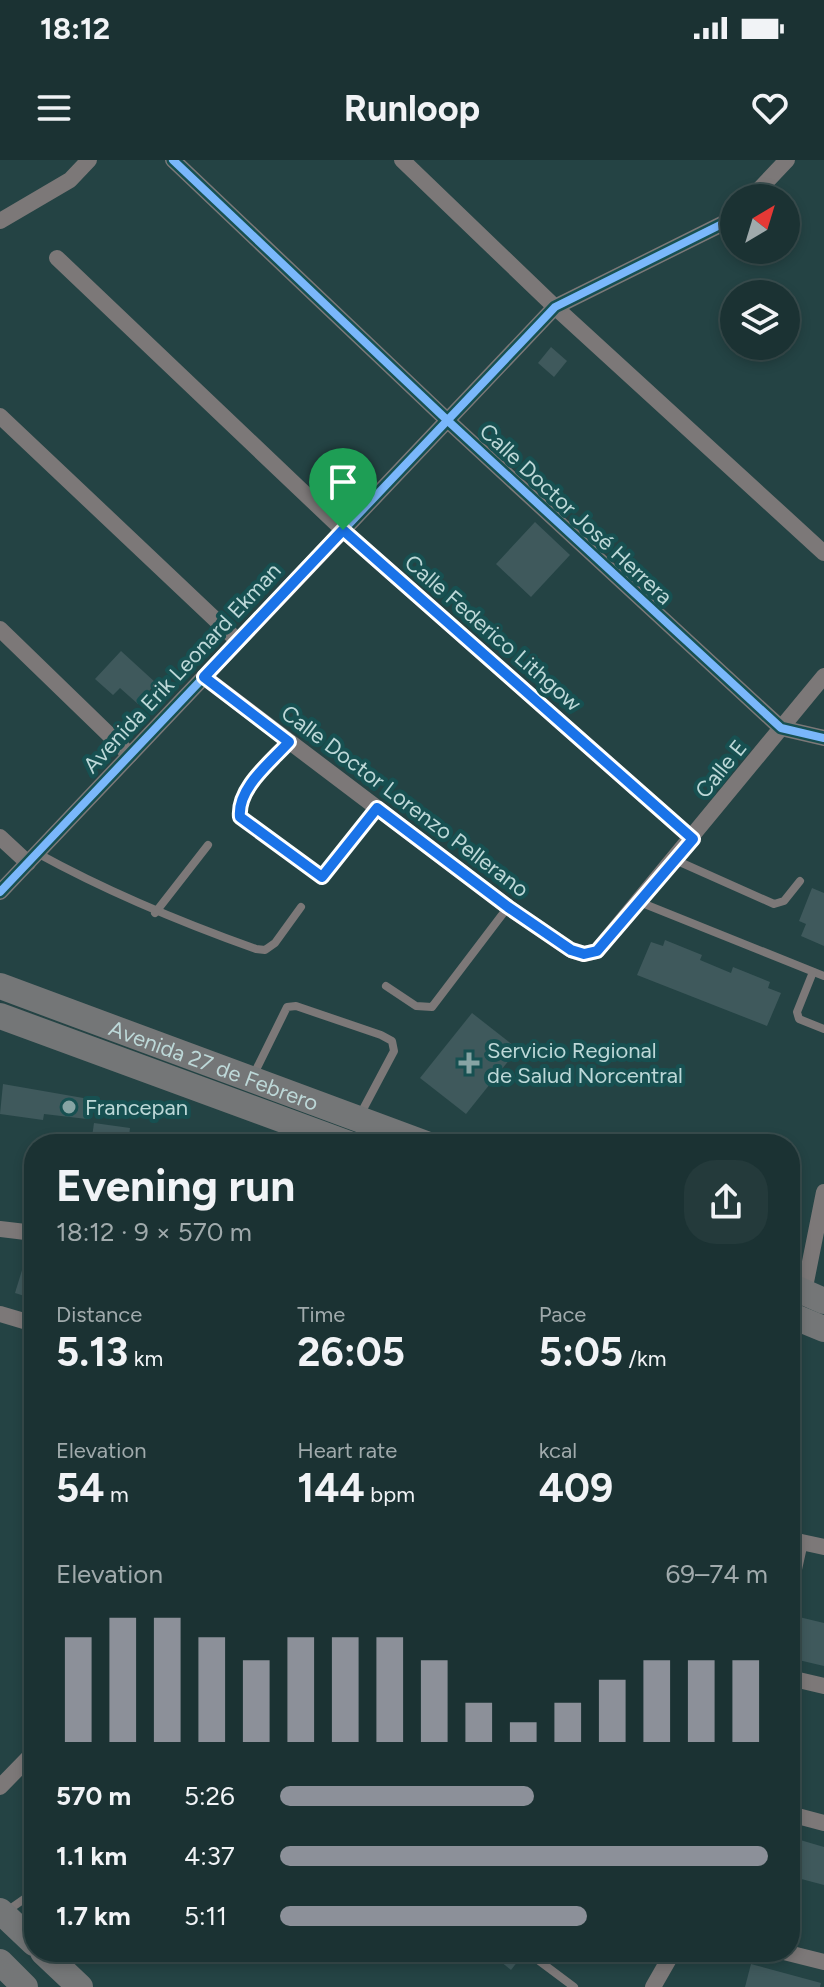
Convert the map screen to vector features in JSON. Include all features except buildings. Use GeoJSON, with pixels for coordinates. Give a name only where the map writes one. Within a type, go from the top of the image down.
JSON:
{"type":"FeatureCollection","features":[{"type":"Feature","properties":{"kind":"main road","name":"Avenida 27 de Febrero"},"geometry":{"type":"LineString","coordinates":[[0,986],[399,1134]]}},
{"type":"Feature","properties":{"kind":"main road","name":"Avenida 27 de Febrero"},"geometry":{"type":"LineString","coordinates":[[0,1016],[322,1134]]}},
{"type":"Feature","properties":{"kind":"main road"},"geometry":{"type":"LineString","coordinates":[[800,1319],[824,1329]]}},
{"type":"Feature","properties":{"kind":"main road"},"geometry":{"type":"LineString","coordinates":[[2,1912],[24,1933]]}},
{"type":"Feature","properties":{"kind":"main road"},"geometry":{"type":"LineString","coordinates":[[0,1962],[25,1987]]}},
{"type":"Feature","properties":{"kind":"main road"},"geometry":{"type":"LineString","coordinates":[[60,1962],[80,1987]]}},
{"type":"Feature","properties":{"kind":"street"},"geometry":{"type":"LineString","coordinates":[[0,221],[70,180],[89,160]]}},
{"type":"Feature","properties":{"kind":"street","name":"Calle Doctor José Herrera"},"geometry":{"type":"LineString","coordinates":[[173,160],[447,420],[781,728]]}},
{"type":"Feature","properties":{"kind":"street"},"geometry":{"type":"LineString","coordinates":[[402,160],[555,307],[824,553]]}},
{"type":"Feature","properties":{"kind":"street"},"geometry":{"type":"LineString","coordinates":[[764,184],[787,160]]}},
{"type":"Feature","properties":{"kind":"street","name":"Avenida Erik Leonard Ekman"},"geometry":{"type":"LineString","coordinates":[[0,892],[555,307],[720,225]]}},
{"type":"Feature","properties":{"kind":"street","name":"Calle Federico Lithgow"},"geometry":{"type":"LineString","coordinates":[[57,258],[343,530],[693,839]]}},
{"type":"Feature","properties":{"kind":"street"},"geometry":{"type":"LineString","coordinates":[[0,416],[238,641]]}},
{"type":"Feature","properties":{"kind":"street"},"geometry":{"type":"LineString","coordinates":[[0,629],[130,755]]}},
{"type":"Feature","properties":{"kind":"street","name":"Calle E"},"geometry":{"type":"LineString","coordinates":[[584,954],[597,951],[693,839],[824,676]]}},
{"type":"Feature","properties":{"kind":"street","name":"Calle Doctor Lorenzo Pellerano"},"geometry":{"type":"LineString","coordinates":[[204,677],[508,907],[571,950],[584,954]]}},
{"type":"Feature","properties":{"kind":"street"},"geometry":{"type":"LineString","coordinates":[[781,728],[824,738]]}},
{"type":"Feature","properties":{"kind":"street"},"geometry":{"type":"LineString","coordinates":[[0,837],[32,858]]}},
{"type":"Feature","properties":{"kind":"street"},"geometry":{"type":"LineString","coordinates":[[802,1295],[824,1192]]}},
{"type":"Feature","properties":{"kind":"street"},"geometry":{"type":"LineString","coordinates":[[0,1229],[24,1232]]}},
{"type":"Feature","properties":{"kind":"street"},"geometry":{"type":"LineString","coordinates":[[0,1314],[24,1321]]}},
{"type":"Feature","properties":{"kind":"street"},"geometry":{"type":"LineString","coordinates":[[800,1541],[824,1547]]}},
{"type":"Feature","properties":{"kind":"street"},"geometry":{"type":"LineString","coordinates":[[800,1680],[824,1686]]}},
{"type":"Feature","properties":{"kind":"street"},"geometry":{"type":"LineString","coordinates":[[0,1787],[24,1762]]}},
{"type":"Feature","properties":{"kind":"street"},"geometry":{"type":"LineString","coordinates":[[800,1817],[824,1823]]}},
{"type":"Feature","properties":{"kind":"street"},"geometry":{"type":"LineString","coordinates":[[800,1956],[824,1962]]}},
{"type":"Feature","properties":{"kind":"street"},"geometry":{"type":"LineString","coordinates":[[653,1987],[667,1962]]}},
{"type":"Feature","properties":{"kind":"lane"},"geometry":{"type":"LineString","coordinates":[[289,742],[245,791],[238,805],[240,817],[316,875],[327,873],[377,808]]}},
{"type":"Feature","properties":{"kind":"lane"},"geometry":{"type":"LineString","coordinates":[[155,913],[208,845]]}},
{"type":"Feature","properties":{"kind":"lane"},"geometry":{"type":"LineString","coordinates":[[32,858],[155,913],[265,950],[275,943],[301,907]]}},
{"type":"Feature","properties":{"kind":"lane"},"geometry":{"type":"LineString","coordinates":[[673,859],[774,904],[784,901],[800,881]]}},
{"type":"Feature","properties":{"kind":"lane"},"geometry":{"type":"LineString","coordinates":[[637,901],[824,976]]}},
{"type":"Feature","properties":{"kind":"lane"},"geometry":{"type":"LineString","coordinates":[[386,986],[416,1006],[432,1007],[508,907]]}},
{"type":"Feature","properties":{"kind":"lane"},"geometry":{"type":"LineString","coordinates":[[813,972],[797,1012],[799,1019],[824,1029]]}},
{"type":"Feature","properties":{"kind":"lane"},"geometry":{"type":"LineString","coordinates":[[251,1079],[287,1007],[296,1006],[381,1035],[392,1041],[394,1051],[358,1119]]}},
{"type":"Feature","properties":{"kind":"lane"},"geometry":{"type":"LineString","coordinates":[[2,1912],[24,1898]]}},
{"type":"Feature","properties":{"kind":"lane"},"geometry":{"type":"LineString","coordinates":[[540,1962],[574,1987]]}},
{"type":"Feature","properties":{"kind":"cycle path"},"geometry":{"type":"LineString","coordinates":[[173,160],[447,420],[781,728],[824,738]]}},
{"type":"Feature","properties":{"kind":"cycle path"},"geometry":{"type":"LineString","coordinates":[[0,892],[555,307],[720,225]]}},
{"type":"Feature","properties":{"kind":"place","name":"Servicio Regional de Salud Norcentral"},"geometry":{"type":"Point","coordinates":[469,1063]}},
{"type":"Feature","properties":{"kind":"place","name":"Francepan"},"geometry":{"type":"Point","coordinates":[69,1107]}},
{"type":"Feature","properties":{"kind":"route"},"geometry":{"type":"LineString","coordinates":[[343,530],[693,839],[597,951],[584,954],[571,950],[508,907],[377,808],[322,877],[240,817],[238,805],[245,791],[289,742],[204,677],[343,530]]}}]}
